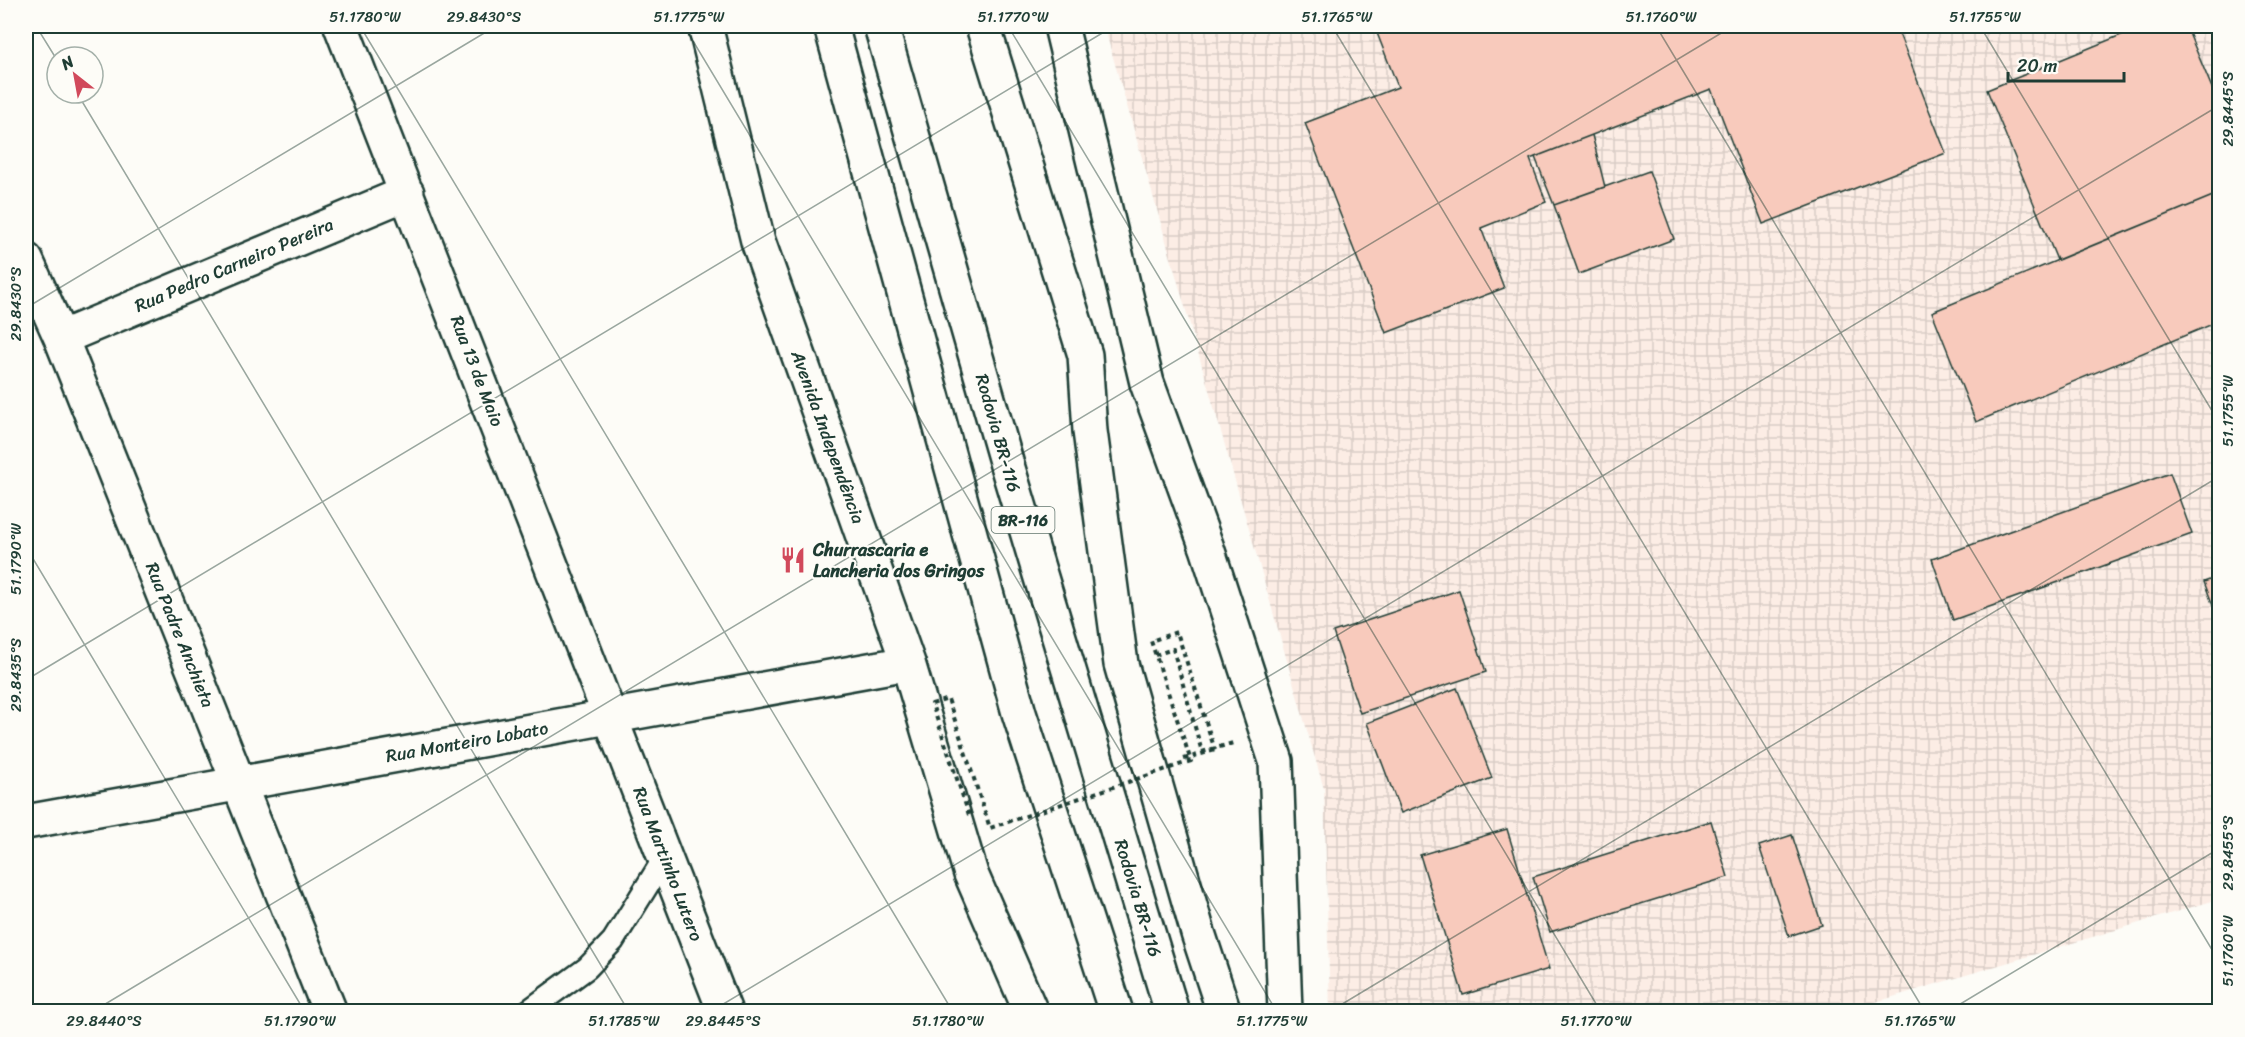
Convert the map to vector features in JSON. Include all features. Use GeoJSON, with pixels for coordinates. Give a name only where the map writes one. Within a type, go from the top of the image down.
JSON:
{"type":"FeatureCollection","features":[{"type":"Feature","properties":{"kind":"main road","name":"Rua 13 de Maio"},"geometry":{"type":"LineString","coordinates":[[341,26],[612,716]]}},
{"type":"Feature","properties":{"kind":"main road","name":"Avenida Independência"},"geometry":{"type":"LineString","coordinates":[[705,26],[758,241],[908,663],[971,874],[1031,1011]]}},
{"type":"Feature","properties":{"kind":"main road","name":"BR-116"},"geometry":{"type":"LineString","coordinates":[[831,26],[1019,713],[1116,1011]]}},
{"type":"Feature","properties":{"kind":"main road","name":"Rodovia BR-116"},"geometry":{"type":"LineString","coordinates":[[881,26],[1006,465],[1172,1011]]}},
{"type":"Feature","properties":{"kind":"main road"},"geometry":{"type":"LineString","coordinates":[[983,26],[1085,355],[1090,431],[1121,663],[1198,933],[1224,1011]]}},
{"type":"Feature","properties":{"kind":"main road"},"geometry":{"type":"LineString","coordinates":[[1061,26],[1147,383],[1207,548],[1276,761],[1285,1011]]}},
{"type":"Feature","properties":{"kind":"main road","name":"Rua Pedro Carneiro Pereira"},"geometry":{"type":"LineString","coordinates":[[61,338],[407,193]]}},
{"type":"Feature","properties":{"kind":"main road","name":"Rua Padre Anchieta"},"geometry":{"type":"LineString","coordinates":[[26,260],[61,338],[330,1011]]}},
{"type":"Feature","properties":{"kind":"main road","name":"Rua Monteiro Lobato"},"geometry":{"type":"LineString","coordinates":[[26,822],[908,663]]}},
{"type":"Feature","properties":{"kind":"main road","name":"Rua Martinho Lutero"},"geometry":{"type":"LineString","coordinates":[[612,716],[725,1011]]}},
{"type":"Feature","properties":{"kind":"lane"},"geometry":{"type":"LineString","coordinates":[[527,1011],[587,968],[613,941],[665,857]]}},
{"type":"Feature","properties":{"kind":"path"},"geometry":{"type":"LineString","coordinates":[[969,815],[932,704],[948,699],[990,828],[1191,761],[1151,641],[1177,632],[1215,750],[1180,760]]}},
{"type":"Feature","properties":{"kind":"path"},"geometry":{"type":"LineString","coordinates":[[1161,690],[1152,656],[1173,650],[1202,752],[1267,734]]}},
{"type":"Feature","properties":{"kind":"shaded area"},"geometry":{"type":"Polygon","coordinates":[[[1104,26],[2219,26],[2219,899],[1846,1011],[1330,1011],[1324,789],[1104,26]]]}},
{"type":"Feature","properties":{"kind":"building"},"geometry":{"type":"Polygon","coordinates":[[[1396,26],[1896,26],[1946,153],[1763,224],[1711,89],[1530,159],[1546,202],[1481,228],[1504,288],[1386,333],[1305,123],[1398,87],[1377,33],[1396,26]]]}},
{"type":"Feature","properties":{"kind":"building"},"geometry":{"type":"Polygon","coordinates":[[[2143,26],[2186,26],[2220,107],[2220,193],[2057,260],[1987,90],[2143,26]]]}},
{"type":"Feature","properties":{"kind":"building"},"geometry":{"type":"Polygon","coordinates":[[[1592,135],[1605,187],[1554,205],[1535,157],[1592,135]]]}},
{"type":"Feature","properties":{"kind":"building"},"geometry":{"type":"Polygon","coordinates":[[[1649,171],[1674,239],[1579,274],[1554,205],[1649,171]]]}},
{"type":"Feature","properties":{"kind":"building"},"geometry":{"type":"Polygon","coordinates":[[[2220,193],[2220,321],[1976,422],[1932,312],[2220,193]]]}},
{"type":"Feature","properties":{"kind":"building"},"geometry":{"type":"Polygon","coordinates":[[[2170,473],[2192,534],[1953,620],[1932,559],[2170,473]]]}},
{"type":"Feature","properties":{"kind":"building"},"geometry":{"type":"Polygon","coordinates":[[[2220,576],[2220,624],[2204,582],[2220,576]]]}},
{"type":"Feature","properties":{"kind":"building"},"geometry":{"type":"Polygon","coordinates":[[[1459,590],[1486,672],[1360,713],[1333,632],[1459,590]]]}},
{"type":"Feature","properties":{"kind":"building"},"geometry":{"type":"Polygon","coordinates":[[[1457,688],[1492,778],[1401,813],[1367,723],[1457,688]]]}},
{"type":"Feature","properties":{"kind":"building"},"geometry":{"type":"Polygon","coordinates":[[[1711,821],[1728,877],[1550,932],[1533,877],[1711,821]]]}},
{"type":"Feature","properties":{"kind":"building"},"geometry":{"type":"Polygon","coordinates":[[[1507,829],[1549,969],[1463,995],[1420,855],[1507,829]]]}},
{"type":"Feature","properties":{"kind":"building"},"geometry":{"type":"Polygon","coordinates":[[[1792,835],[1822,925],[1789,936],[1759,846],[1792,835]]]}},
{"type":"Feature","properties":{"kind":"place","name":"Churrascaria e Lancheria dos Gringos"},"geometry":{"type":"Point","coordinates":[793,560]}}]}
